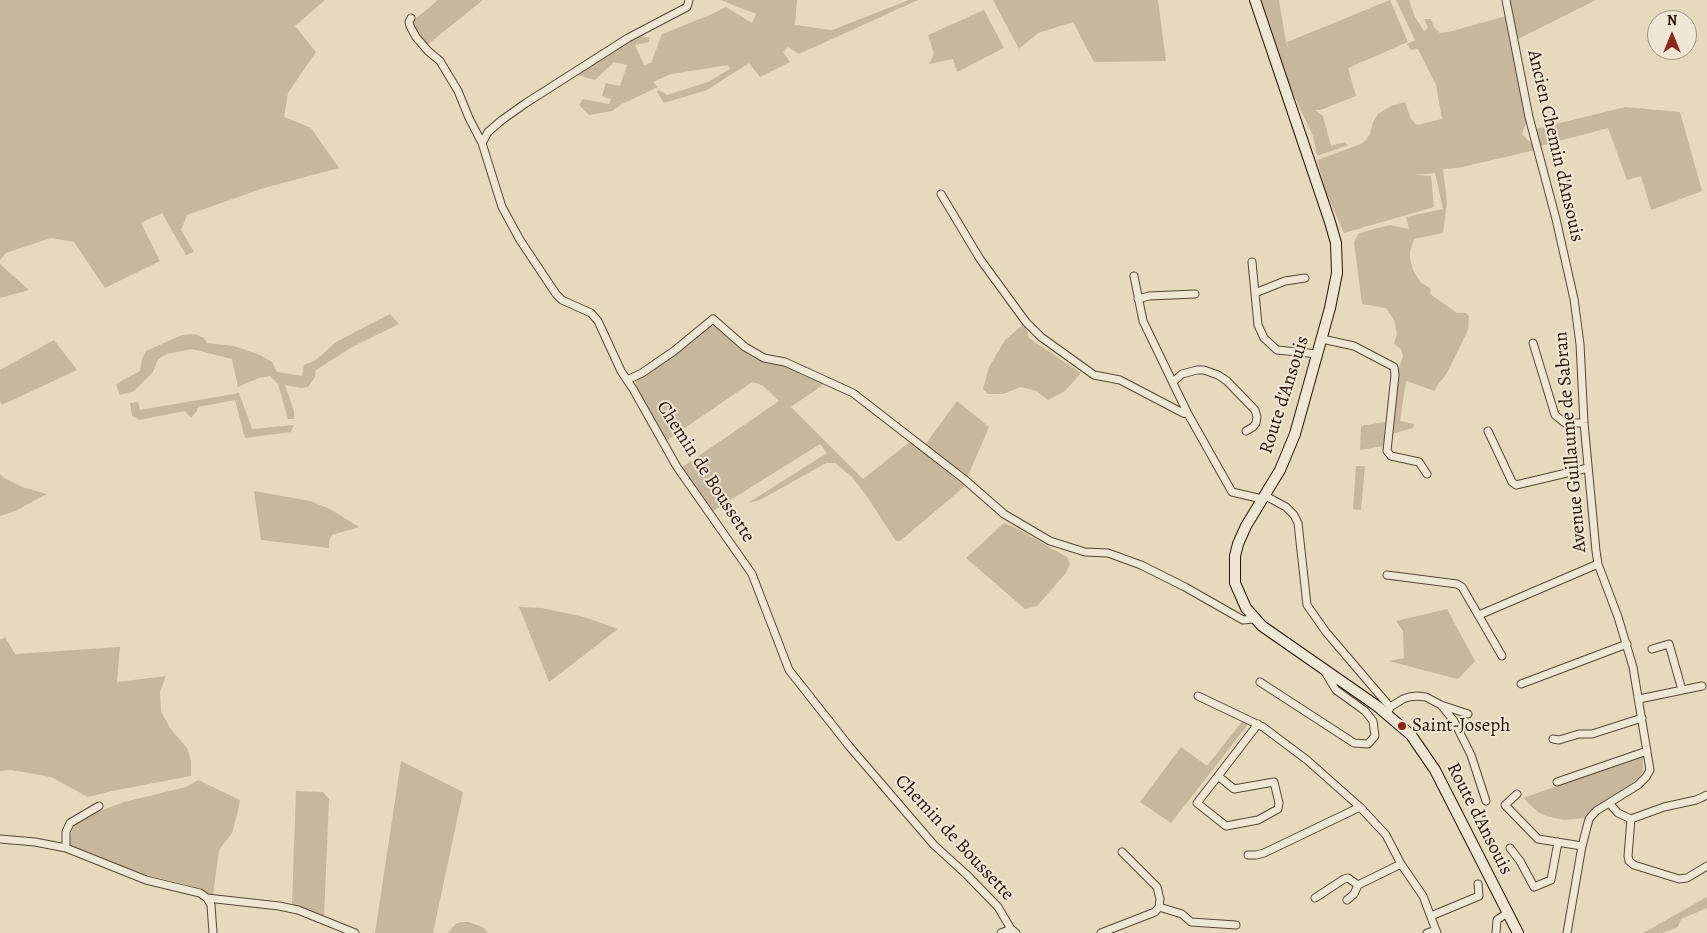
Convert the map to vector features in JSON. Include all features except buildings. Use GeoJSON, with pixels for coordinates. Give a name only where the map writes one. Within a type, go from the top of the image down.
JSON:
{"type":"FeatureCollection","features":[{"type":"Feature","properties":{"kind":"street"},"geometry":{"type":"LineString","coordinates":[[482,143],[488,132],[510,114],[628,38],[687,7],[689,0]]}},
{"type":"Feature","properties":{"kind":"street","name":"Route d'Ansouis"},"geometry":{"type":"LineString","coordinates":[[1255,0],[1330,222],[1336,243],[1337,264],[1336,285],[1295,434],[1287,454],[1246,526],[1235,556],[1235,582],[1246,608],[1254,619],[1324,670],[1388,710],[1411,735],[1426,755],[1518,933]]}},
{"type":"Feature","properties":{"kind":"street","name":"Ancien Chemin d'Ansouis"},"geometry":{"type":"LineString","coordinates":[[1506,0],[1529,117],[1554,210],[1574,299]]}},
{"type":"Feature","properties":{"kind":"street","name":"Chemin de Boussette"},"geometry":{"type":"LineString","coordinates":[[411,18],[410,26],[416,37],[440,61],[448,72],[482,143],[502,207],[520,240],[556,294],[562,300],[591,313],[598,320],[616,362],[677,467],[752,574],[789,670],[849,746],[934,845],[968,875],[998,907],[1013,931]]}},
{"type":"Feature","properties":{"kind":"street"},"geometry":{"type":"LineString","coordinates":[[941,194],[980,259],[1026,322],[1041,337],[1094,375],[1120,380],[1188,414]]}},
{"type":"Feature","properties":{"kind":"street"},"geometry":{"type":"LineString","coordinates":[[1252,262],[1258,325],[1264,338],[1277,350],[1318,354]]}},
{"type":"Feature","properties":{"kind":"street"},"geometry":{"type":"LineString","coordinates":[[1134,276],[1143,321],[1188,414],[1232,492],[1263,497],[1286,507],[1294,515],[1298,524],[1307,605],[1326,632],[1388,710],[1409,696],[1417,696],[1468,714]]}},
{"type":"Feature","properties":{"kind":"street"},"geometry":{"type":"LineString","coordinates":[[1255,293],[1286,281],[1305,278]]}},
{"type":"Feature","properties":{"kind":"street"},"geometry":{"type":"LineString","coordinates":[[1138,299],[1149,296],[1195,294]]}},
{"type":"Feature","properties":{"kind":"street","name":"Avenue Guillaume de Sabran"},"geometry":{"type":"LineString","coordinates":[[1567,933],[1582,846],[1589,819],[1596,811],[1628,792],[1646,778],[1650,770],[1639,699],[1627,644],[1598,564],[1584,423],[1580,344],[1574,299]]}},
{"type":"Feature","properties":{"kind":"street"},"geometry":{"type":"LineString","coordinates":[[627,380],[642,373],[674,352],[713,319],[745,346],[764,358],[785,362],[854,393],[964,479],[1004,514],[1050,540],[1085,552],[1108,553],[1140,565],[1185,587],[1243,620],[1254,619]]}},
{"type":"Feature","properties":{"kind":"street"},"geometry":{"type":"LineString","coordinates":[[1322,339],[1354,346],[1394,367],[1395,375],[1387,451],[1391,456],[1419,462],[1427,474]]}},
{"type":"Feature","properties":{"kind":"street"},"geometry":{"type":"LineString","coordinates":[[1533,343],[1555,415],[1565,423],[1584,423]]}},
{"type":"Feature","properties":{"kind":"street"},"geometry":{"type":"LineString","coordinates":[[1173,382],[1182,374],[1197,370],[1204,370],[1218,375],[1227,381],[1255,410],[1256,423],[1254,427],[1246,431]]}},
{"type":"Feature","properties":{"kind":"street"},"geometry":{"type":"LineString","coordinates":[[1488,431],[1512,482],[1516,485],[1588,468]]}},
{"type":"Feature","properties":{"kind":"street"},"geometry":{"type":"LineString","coordinates":[[1479,615],[1598,564]]}},
{"type":"Feature","properties":{"kind":"street"},"geometry":{"type":"LineString","coordinates":[[1387,575],[1457,584],[1462,587],[1502,656]]}},
{"type":"Feature","properties":{"kind":"street"},"geometry":{"type":"LineString","coordinates":[[1521,684],[1627,644]]}},
{"type":"Feature","properties":{"kind":"street"},"geometry":{"type":"LineString","coordinates":[[1652,649],[1669,644],[1682,690]]}},
{"type":"Feature","properties":{"kind":"street"},"geometry":{"type":"LineString","coordinates":[[1260,682],[1354,743],[1368,744],[1375,736],[1373,721],[1365,711],[1336,690],[1324,670]]}},
{"type":"Feature","properties":{"kind":"street"},"geometry":{"type":"LineString","coordinates":[[1639,699],[1702,686]]}},
{"type":"Feature","properties":{"kind":"street"},"geometry":{"type":"LineString","coordinates":[[1198,696],[1258,724],[1306,760],[1360,807],[1386,835],[1422,896],[1436,932],[1427,933]]}},
{"type":"Feature","properties":{"kind":"street"},"geometry":{"type":"LineString","coordinates":[[1441,705],[1454,722],[1472,755],[1486,801]]}},
{"type":"Feature","properties":{"kind":"street"},"geometry":{"type":"LineString","coordinates":[[1553,739],[1559,740],[1579,734],[1592,734],[1642,718]]}},
{"type":"Feature","properties":{"kind":"street"},"geometry":{"type":"LineString","coordinates":[[1218,776],[1234,788],[1274,782],[1279,804],[1278,809],[1258,820],[1226,826],[1197,804],[1218,776],[1258,724]]}},
{"type":"Feature","properties":{"kind":"street"},"geometry":{"type":"LineString","coordinates":[[1557,782],[1647,751]]}},
{"type":"Feature","properties":{"kind":"street"},"geometry":{"type":"LineString","coordinates":[[1517,794],[1505,805],[1538,839],[1582,846]]}},
{"type":"Feature","properties":{"kind":"street"},"geometry":{"type":"LineString","coordinates":[[1609,803],[1618,813],[1631,819],[1664,807],[1707,795]]}},
{"type":"Feature","properties":{"kind":"street"},"geometry":{"type":"LineString","coordinates":[[66,848],[66,832],[70,823],[99,806]]}},
{"type":"Feature","properties":{"kind":"street"},"geometry":{"type":"LineString","coordinates":[[1248,855],[1264,853],[1360,807]]}},
{"type":"Feature","properties":{"kind":"street"},"geometry":{"type":"LineString","coordinates":[[1631,819],[1628,856],[1634,865],[1679,879],[1687,878],[1707,866]]}},
{"type":"Feature","properties":{"kind":"street"},"geometry":{"type":"LineString","coordinates":[[0,840],[35,842],[66,848],[146,880],[200,893],[207,898],[211,905],[214,933]]}},
{"type":"Feature","properties":{"kind":"street"},"geometry":{"type":"LineString","coordinates":[[1510,848],[1520,861],[1534,887],[1551,880],[1558,842]]}},
{"type":"Feature","properties":{"kind":"street"},"geometry":{"type":"LineString","coordinates":[[1101,933],[1155,912],[1159,907],[1160,899],[1157,887],[1122,852]]}},
{"type":"Feature","properties":{"kind":"street"},"geometry":{"type":"LineString","coordinates":[[1347,900],[1354,894],[1358,885],[1402,864]]}},
{"type":"Feature","properties":{"kind":"street"},"geometry":{"type":"LineString","coordinates":[[1315,898],[1344,879],[1348,878],[1358,885]]}},
{"type":"Feature","properties":{"kind":"street"},"geometry":{"type":"LineString","coordinates":[[1431,916],[1479,896],[1478,884]]}},
{"type":"Feature","properties":{"kind":"street"},"geometry":{"type":"LineString","coordinates":[[207,898],[298,910],[356,933]]}},
{"type":"Feature","properties":{"kind":"street"},"geometry":{"type":"LineString","coordinates":[[1159,907],[1182,914],[1192,922],[1236,925]]}},
{"type":"Feature","properties":{"kind":"street"},"geometry":{"type":"LineString","coordinates":[[1496,933],[1497,920],[1508,913]]}},
{"type":"Feature","properties":{"kind":"street"},"geometry":{"type":"LineString","coordinates":[[1001,933],[1013,931]]}},
{"type":"Feature","properties":{"kind":"shaded area"},"geometry":{"type":"Polygon","coordinates":[[[0,0],[325,0],[295,26],[316,52],[288,93],[284,117],[311,128],[339,168],[264,188],[187,215],[181,230],[194,252],[186,255],[162,213],[141,223],[160,261],[105,288],[74,242],[51,238],[6,253],[0,260],[0,0]]]}},
{"type":"Feature","properties":{"kind":"shaded area"},"geometry":{"type":"Polygon","coordinates":[[[438,0],[483,0],[427,45],[412,26],[413,21],[438,0]]]}},
{"type":"Feature","properties":{"kind":"shaded area"},"geometry":{"type":"Polygon","coordinates":[[[721,0],[797,0],[795,25],[832,30],[909,0],[918,0],[799,54],[788,47],[783,52],[790,62],[760,77],[749,63],[707,90],[664,103],[657,92],[659,90],[667,95],[708,82],[730,69],[728,65],[671,74],[653,82],[658,87],[622,104],[612,111],[589,115],[579,105],[583,99],[609,104],[611,99],[602,96],[606,83],[620,86],[627,65],[614,62],[595,80],[578,75],[626,43],[641,36],[650,38],[649,42],[635,45],[644,65],[651,63],[662,34],[726,7],[752,23],[756,14],[721,0]]]}},
{"type":"Feature","properties":{"kind":"shaded area"},"geometry":{"type":"Polygon","coordinates":[[[993,0],[1158,0],[1166,61],[1094,62],[1073,22],[1038,33],[1019,49],[993,0]]]}},
{"type":"Feature","properties":{"kind":"shaded area"},"geometry":{"type":"Polygon","coordinates":[[[1261,0],[1279,0],[1286,42],[1289,49],[1287,42],[1390,0],[1408,42],[1348,68],[1356,96],[1320,110],[1315,110],[1323,116],[1331,146],[1345,142],[1348,145],[1317,156],[1313,136],[1286,79],[1261,0]]]}},
{"type":"Feature","properties":{"kind":"shaded area"},"geometry":{"type":"Polygon","coordinates":[[[1396,0],[1409,0],[1415,17],[1424,31],[1428,28],[1424,19],[1431,19],[1434,27],[1440,33],[1506,16],[1527,120],[1522,134],[1535,150],[1458,168],[1443,169],[1447,203],[1443,233],[1414,239],[1410,258],[1413,270],[1420,282],[1431,289],[1430,294],[1457,313],[1466,313],[1469,316],[1468,330],[1447,373],[1435,391],[1406,381],[1400,421],[1414,424],[1413,428],[1392,434],[1399,368],[1403,356],[1401,349],[1394,344],[1397,334],[1394,320],[1386,308],[1362,304],[1354,242],[1359,233],[1390,225],[1409,229],[1406,217],[1443,209],[1435,173],[1415,175],[1431,176],[1434,207],[1344,233],[1326,192],[1317,160],[1361,144],[1370,134],[1373,122],[1378,114],[1391,106],[1405,102],[1411,119],[1417,125],[1442,119],[1436,85],[1418,49],[1411,50],[1407,44],[1415,40],[1396,0]]]}},
{"type":"Feature","properties":{"kind":"shaded area"},"geometry":{"type":"Polygon","coordinates":[[[1509,0],[1596,0],[1518,39],[1509,0]]]}},
{"type":"Feature","properties":{"kind":"shaded area"},"geometry":{"type":"Polygon","coordinates":[[[984,10],[1004,48],[957,72],[953,59],[929,64],[934,54],[928,35],[984,10]]]}},
{"type":"Feature","properties":{"kind":"shaded area"},"geometry":{"type":"Polygon","coordinates":[[[1625,107],[1680,112],[1702,191],[1651,210],[1641,176],[1627,180],[1608,128],[1540,146],[1536,129],[1625,107]]]}},
{"type":"Feature","properties":{"kind":"shaded area"},"geometry":{"type":"Polygon","coordinates":[[[0,264],[29,290],[0,298],[0,264]]]}},
{"type":"Feature","properties":{"kind":"shaded area"},"geometry":{"type":"Polygon","coordinates":[[[390,314],[399,324],[352,347],[316,370],[315,377],[308,387],[301,388],[285,385],[294,411],[294,419],[288,419],[278,384],[270,376],[259,378],[238,387],[232,359],[192,349],[167,354],[158,359],[153,372],[134,391],[120,395],[116,384],[140,371],[142,359],[146,351],[182,335],[195,334],[204,338],[207,343],[234,346],[260,355],[272,362],[277,372],[302,376],[304,365],[316,360],[336,342],[390,314]]]}},
{"type":"Feature","properties":{"kind":"shaded area"},"geometry":{"type":"Polygon","coordinates":[[[1025,323],[1029,338],[1081,373],[1065,391],[1048,400],[1036,391],[1021,387],[1003,394],[988,394],[983,389],[989,367],[1005,340],[1025,323]]]}},
{"type":"Feature","properties":{"kind":"shaded area"},"geometry":{"type":"Polygon","coordinates":[[[707,326],[718,326],[748,355],[763,362],[789,367],[824,384],[791,407],[863,479],[911,441],[965,486],[900,541],[896,541],[852,477],[835,463],[826,463],[760,500],[748,503],[827,453],[820,444],[713,511],[681,468],[779,401],[762,385],[752,382],[666,441],[635,387],[637,379],[707,326]]]}},
{"type":"Feature","properties":{"kind":"shaded area"},"geometry":{"type":"Polygon","coordinates":[[[54,340],[77,370],[2,405],[0,402],[0,370],[54,340]]]}},
{"type":"Feature","properties":{"kind":"shaded area"},"geometry":{"type":"Polygon","coordinates":[[[239,393],[252,429],[294,425],[291,432],[245,438],[235,400],[198,407],[191,418],[185,411],[139,420],[132,416],[130,403],[138,402],[140,410],[239,393]]]}},
{"type":"Feature","properties":{"kind":"shaded area"},"geometry":{"type":"Polygon","coordinates":[[[957,401],[989,427],[967,478],[925,445],[957,401]]]}},
{"type":"Feature","properties":{"kind":"shaded area"},"geometry":{"type":"Polygon","coordinates":[[[1385,422],[1383,446],[1360,450],[1361,426],[1385,422]]]}},
{"type":"Feature","properties":{"kind":"shaded area"},"geometry":{"type":"Polygon","coordinates":[[[1356,466],[1365,466],[1361,510],[1353,509],[1356,466]]]}},
{"type":"Feature","properties":{"kind":"shaded area"},"geometry":{"type":"Polygon","coordinates":[[[0,474],[22,487],[47,494],[15,511],[0,516],[0,474]]]}},
{"type":"Feature","properties":{"kind":"shaded area"},"geometry":{"type":"Polygon","coordinates":[[[254,491],[310,501],[330,509],[359,527],[332,535],[329,541],[329,548],[261,540],[254,491]]]}},
{"type":"Feature","properties":{"kind":"shaded area"},"geometry":{"type":"Polygon","coordinates":[[[1004,523],[1067,557],[1070,564],[1066,573],[1037,606],[1025,609],[966,558],[1004,523]]]}},
{"type":"Feature","properties":{"kind":"shaded area"},"geometry":{"type":"Polygon","coordinates":[[[519,607],[542,608],[584,617],[618,629],[549,682],[519,607]]]}},
{"type":"Feature","properties":{"kind":"shaded area"},"geometry":{"type":"Polygon","coordinates":[[[1447,609],[1475,661],[1460,677],[1457,679],[1389,661],[1404,658],[1403,631],[1396,621],[1447,609]]]}},
{"type":"Feature","properties":{"kind":"shaded area"},"geometry":{"type":"Polygon","coordinates":[[[5,637],[15,654],[120,647],[117,682],[166,676],[160,692],[161,711],[170,728],[187,748],[191,761],[191,776],[88,797],[51,777],[11,770],[0,771],[0,640],[5,637]]]}},
{"type":"Feature","properties":{"kind":"shaded area"},"geometry":{"type":"Polygon","coordinates":[[[1244,719],[1250,722],[1171,823],[1140,802],[1181,747],[1207,766],[1244,719]]]}},
{"type":"Feature","properties":{"kind":"shaded area"},"geometry":{"type":"Polygon","coordinates":[[[1643,756],[1643,772],[1638,778],[1625,789],[1592,809],[1583,818],[1564,820],[1546,816],[1538,812],[1523,798],[1643,756]]]}},
{"type":"Feature","properties":{"kind":"shaded area"},"geometry":{"type":"Polygon","coordinates":[[[401,761],[463,792],[433,933],[375,933],[401,761]]]}},
{"type":"Feature","properties":{"kind":"shaded area"},"geometry":{"type":"Polygon","coordinates":[[[198,780],[240,800],[232,833],[219,850],[213,895],[191,886],[142,874],[69,845],[73,826],[97,812],[124,802],[186,787],[198,780]]]}},
{"type":"Feature","properties":{"kind":"shaded area"},"geometry":{"type":"Polygon","coordinates":[[[296,791],[323,792],[329,799],[324,916],[292,904],[296,791]]]}},
{"type":"Feature","properties":{"kind":"shaded area"},"geometry":{"type":"Polygon","coordinates":[[[1707,897],[1707,908],[1681,919],[1678,927],[1662,933],[1643,933],[1707,897]]]}},
{"type":"Feature","properties":{"kind":"shaded area"},"geometry":{"type":"Polygon","coordinates":[[[468,922],[483,927],[488,933],[448,933],[456,924],[468,922]]]}},
{"type":"Feature","properties":{"kind":"place","name":"Saint-Joseph"},"geometry":{"type":"Point","coordinates":[1402,726]}}]}
